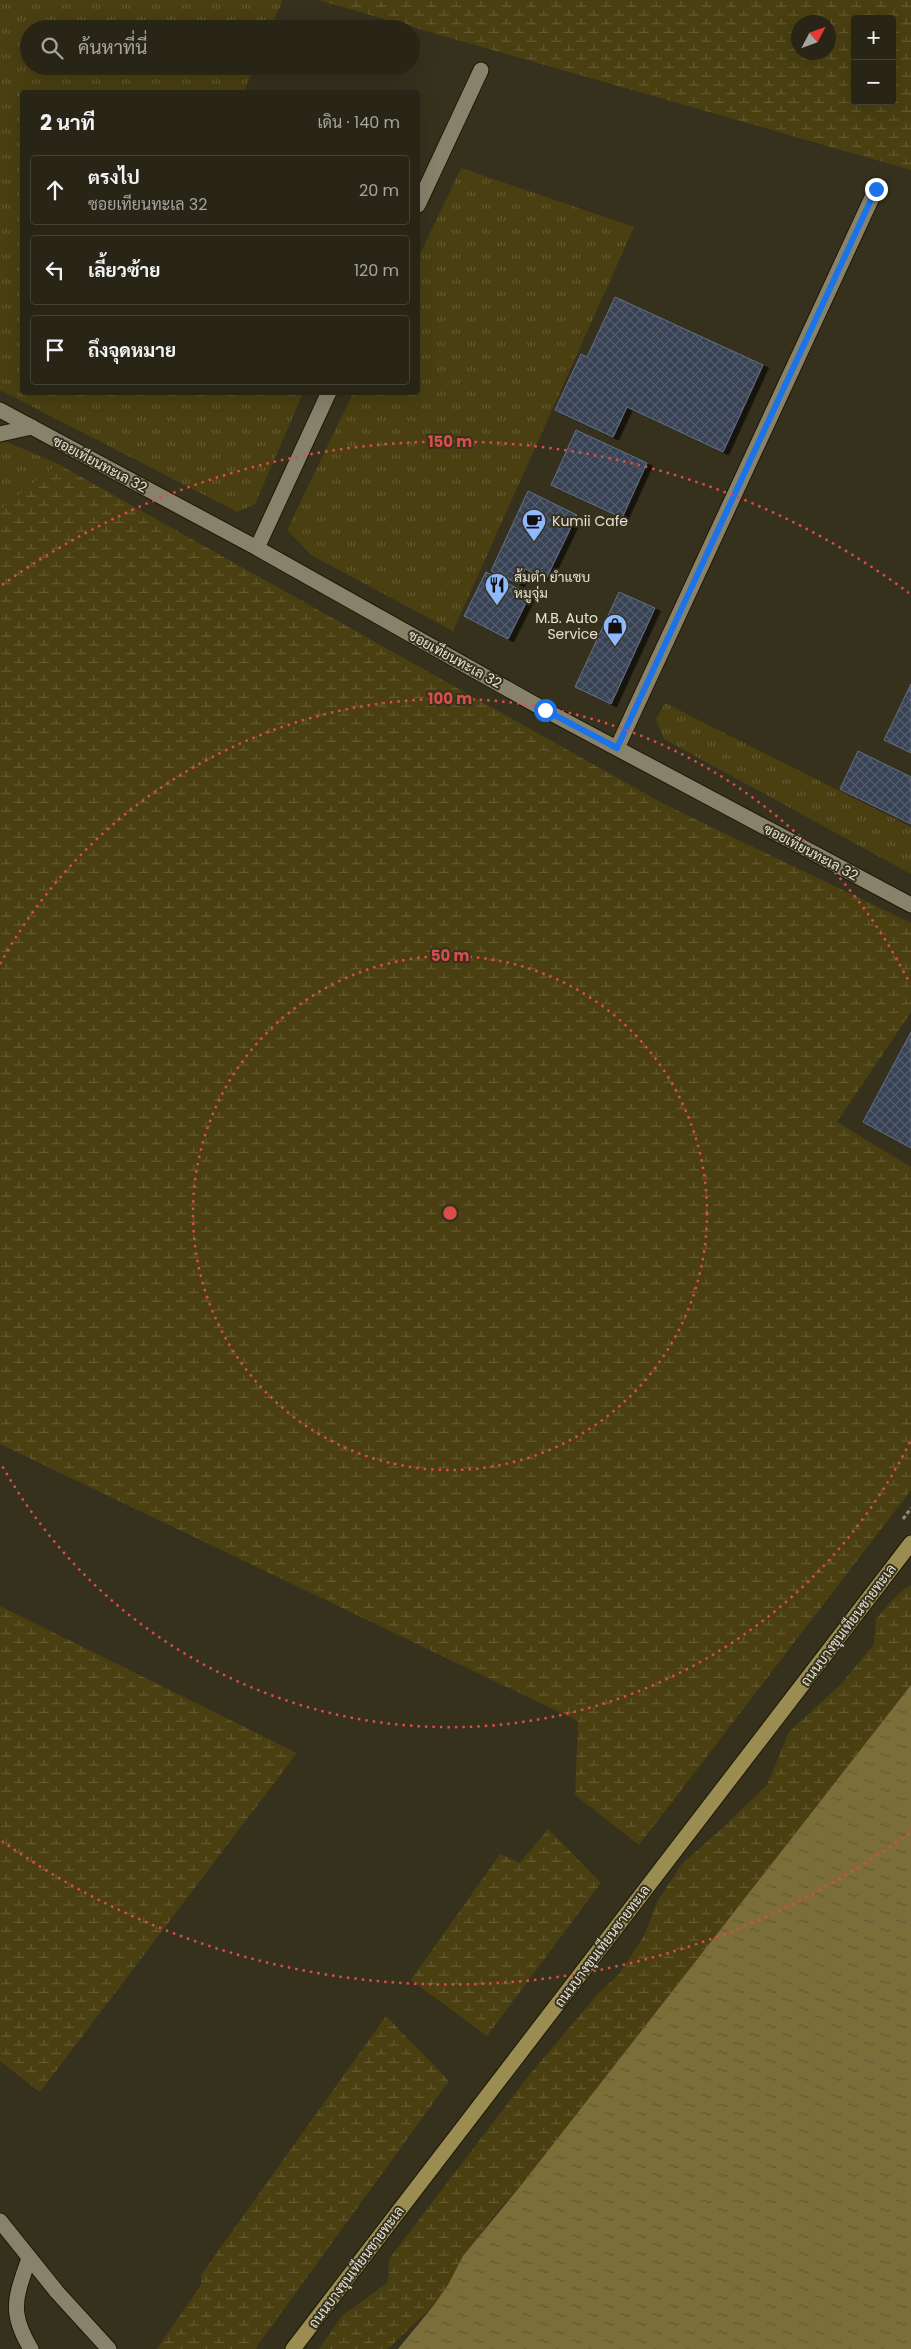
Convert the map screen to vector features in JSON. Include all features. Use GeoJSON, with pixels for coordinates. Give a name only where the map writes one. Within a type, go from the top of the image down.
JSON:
{"type":"FeatureCollection","features":[{"type":"Feature","properties":{"kind":"main road","name":"ถนนบางขุนเทียนชายทะเล"},"geometry":{"type":"LineString","coordinates":[[293,2349],[911,1543]]}},
{"type":"Feature","properties":{"kind":"street"},"geometry":{"type":"LineString","coordinates":[[420,201],[481,70]]}},
{"type":"Feature","properties":{"kind":"street"},"geometry":{"type":"LineString","coordinates":[[617,748],[876,189]]}},
{"type":"Feature","properties":{"kind":"street"},"geometry":{"type":"LineString","coordinates":[[256,548],[329,395]]}},
{"type":"Feature","properties":{"kind":"street","name":"ซอยเทียนทะเล 32"},"geometry":{"type":"LineString","coordinates":[[0,410],[256,548],[537,706],[911,905]]}},
{"type":"Feature","properties":{"kind":"street"},"geometry":{"type":"LineString","coordinates":[[0,434],[32,427]]}},
{"type":"Feature","properties":{"kind":"street"},"geometry":{"type":"LineString","coordinates":[[0,2221],[57,2292],[109,2349]]}},
{"type":"Feature","properties":{"kind":"street"},"geometry":{"type":"LineString","coordinates":[[29,2258],[15,2300],[20,2331],[31,2349]]}},
{"type":"Feature","properties":{"kind":"green space"},"geometry":{"type":"Polygon","coordinates":[[[0,0],[283,0],[274,20],[20,20],[20,75],[251,75],[245,90],[20,90],[20,395],[302,395],[255,504],[237,512],[0,390],[0,0]]]}},
{"type":"Feature","properties":{"kind":"green space"},"geometry":{"type":"Polygon","coordinates":[[[318,0],[911,0],[911,170],[420,29],[420,20],[388,20],[318,0]]]}},
{"type":"Feature","properties":{"kind":"green space"},"geometry":{"type":"Polygon","coordinates":[[[461,168],[634,227],[453,631],[311,555],[287,530],[352,395],[420,395],[420,254],[461,168]]]}},
{"type":"Feature","properties":{"kind":"green space"},"geometry":{"type":"Polygon","coordinates":[[[0,439],[58,464],[0,510],[0,439]]]}},
{"type":"Feature","properties":{"kind":"green space"},"geometry":{"type":"Polygon","coordinates":[[[58,464],[662,803],[911,923],[911,1012],[837,1122],[911,1167],[911,1490],[639,1845],[575,1795],[578,1721],[0,1444],[0,510],[58,464]]]}},
{"type":"Feature","properties":{"kind":"green space"},"geometry":{"type":"Polygon","coordinates":[[[665,703],[911,827],[911,874],[664,739],[656,719],[665,703]]]}},
{"type":"Feature","properties":{"kind":"green space"},"geometry":{"type":"Polygon","coordinates":[[[911,1585],[911,1685],[522,2184],[491,2219],[434,2305],[388,2349],[319,2349],[342,2316],[388,2282],[389,2259],[530,2074],[597,1995],[619,1974],[644,1936],[657,1902],[681,1865],[767,1785],[789,1732],[841,1684],[874,1644],[876,1619],[897,1595],[911,1585]]]}},
{"type":"Feature","properties":{"kind":"green space"},"geometry":{"type":"Polygon","coordinates":[[[0,1606],[297,1753],[40,2092],[0,2061],[0,1606]]]}},
{"type":"Feature","properties":{"kind":"green space"},"geometry":{"type":"Polygon","coordinates":[[[548,1829],[601,1883],[487,2036],[411,1980],[500,1854],[520,1863],[548,1829]]]}},
{"type":"Feature","properties":{"kind":"green space"},"geometry":{"type":"Polygon","coordinates":[[[386,2016],[449,2081],[255,2349],[157,2349],[201,2285],[201,2275],[386,2016]]]}},
{"type":"Feature","properties":{"kind":"water"},"geometry":{"type":"Polygon","coordinates":[[[911,1685],[911,2349],[398,2349],[434,2305],[449,2283],[463,2256],[522,2184],[911,1685]]]}},
{"type":"Feature","properties":{"kind":"building"},"geometry":{"type":"Polygon","coordinates":[[[615,297],[763,365],[723,452],[627,407],[613,437],[555,410],[581,354],[587,357],[615,297]]]}},
{"type":"Feature","properties":{"kind":"building"},"geometry":{"type":"Polygon","coordinates":[[[576,430],[647,463],[622,518],[551,485],[576,430]]]}},
{"type":"Feature","properties":{"kind":"building","name":"Kumii Cafe"},"geometry":{"type":"Polygon","coordinates":[[[528,491],[577,515],[546,579],[525,569],[519,584],[491,571],[528,491]]]}},
{"type":"Feature","properties":{"kind":"building","name":"ส้มตำ ยำแซบ หมูจุ่ม"},"geometry":{"type":"Polygon","coordinates":[[[486,572],[530,595],[508,639],[464,616],[486,572]]]}},
{"type":"Feature","properties":{"kind":"building","name":"M.B. Auto Service"},"geometry":{"type":"Polygon","coordinates":[[[619,592],[655,608],[611,704],[575,687],[619,592]]]}},
{"type":"Feature","properties":{"kind":"building"},"geometry":{"type":"Polygon","coordinates":[[[911,684],[911,753],[884,740],[911,684]]]}},
{"type":"Feature","properties":{"kind":"building"},"geometry":{"type":"Polygon","coordinates":[[[858,751],[911,777],[911,824],[840,789],[858,751]]]}},
{"type":"Feature","properties":{"kind":"building"},"geometry":{"type":"Polygon","coordinates":[[[911,1032],[911,1148],[863,1122],[911,1032]]]}},
{"type":"Feature","properties":{"kind":"place","name":"Kumii Cafe"},"geometry":{"type":"Point","coordinates":[534,542]}},
{"type":"Feature","properties":{"kind":"place","name":"ส้มตำ ยำแซบ หมูจุ่ม"},"geometry":{"type":"Point","coordinates":[497,606]}},
{"type":"Feature","properties":{"kind":"place","name":"M.B. Auto Service"},"geometry":{"type":"Point","coordinates":[615,647]}},
{"type":"Feature","properties":{"kind":"route"},"geometry":{"type":"LineString","coordinates":[[545,710],[617,748],[876,189]]}}]}
